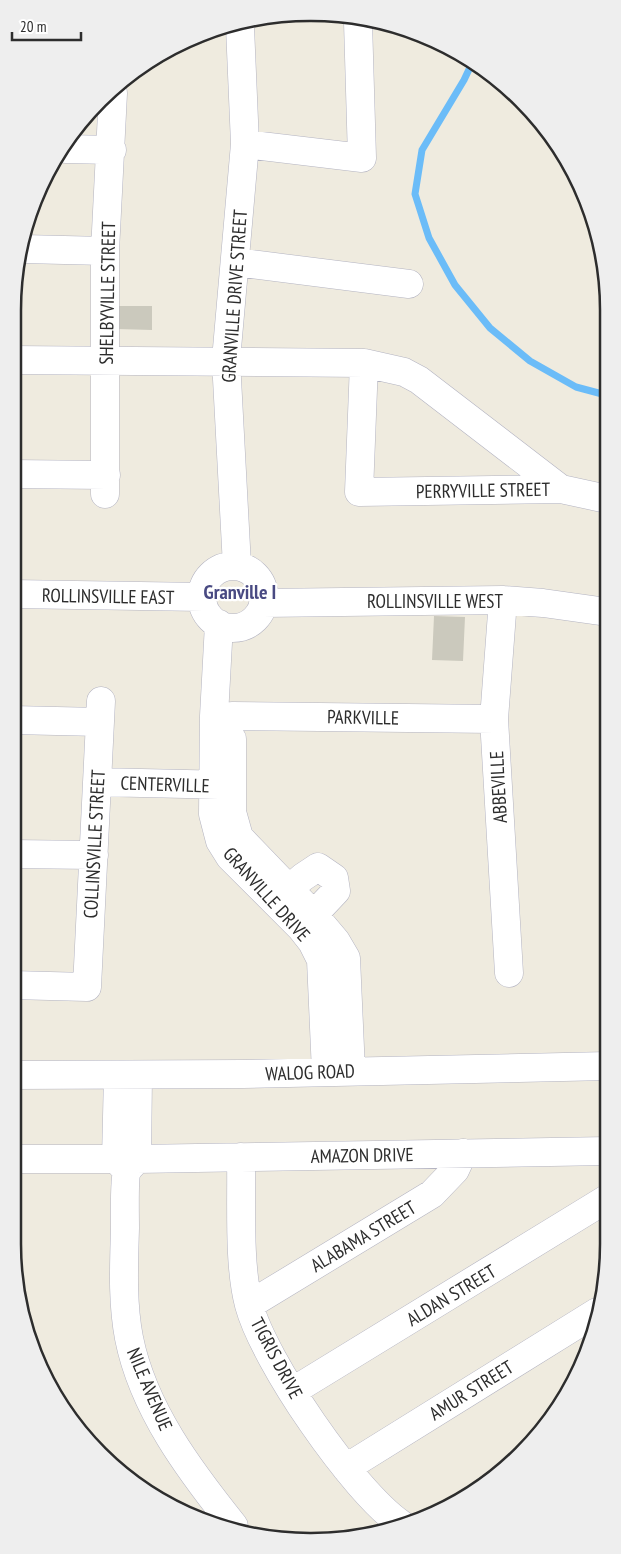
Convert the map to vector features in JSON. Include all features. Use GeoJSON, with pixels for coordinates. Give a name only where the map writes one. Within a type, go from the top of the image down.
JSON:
{"type":"FeatureCollection","features":[{"type":"Feature","properties":{"kind":"street"},"geometry":{"type":"LineString","coordinates":[[245,144],[362,158],[358,26]]}},
{"type":"Feature","properties":{"kind":"street","name":"GRANVILLE DRIVE STREET"},"geometry":{"type":"LineString","coordinates":[[237,566],[226,360],[245,144],[240,30]]}},
{"type":"Feature","properties":{"kind":"street","name":"SHELBYVILLE STREET"},"geometry":{"type":"LineString","coordinates":[[21,475],[106,484],[105,251],[114,99]]}},
{"type":"Feature","properties":{"kind":"street"},"geometry":{"type":"LineString","coordinates":[[71,149],[112,150]]}},
{"type":"Feature","properties":{"kind":"street"},"geometry":{"type":"LineString","coordinates":[[28,249],[105,251]]}},
{"type":"Feature","properties":{"kind":"street"},"geometry":{"type":"LineString","coordinates":[[235,262],[409,284]]}},
{"type":"Feature","properties":{"kind":"street"},"geometry":{"type":"LineString","coordinates":[[21,360],[226,360],[364,363],[404,372],[427,385],[561,489]]}},
{"type":"Feature","properties":{"kind":"street","name":"PERRYVILLE STREET"},"geometry":{"type":"LineString","coordinates":[[364,363],[359,492],[561,489],[600,497]]}},
{"type":"Feature","properties":{"kind":"street"},"geometry":{"type":"LineString","coordinates":[[228,566],[237,566],[252,572],[258,578],[264,594],[263,602],[256,617],[244,626],[227,626],[207,613],[203,597],[204,588],[213,574],[228,566]]}},
{"type":"Feature","properties":{"kind":"street","name":"ROLLINSVILLE EAST"},"geometry":{"type":"LineString","coordinates":[[21,594],[203,597]]}},
{"type":"Feature","properties":{"kind":"street","name":"ROLLINSVILLE WEST"},"geometry":{"type":"LineString","coordinates":[[263,602],[503,600],[543,603],[600,611]]}},
{"type":"Feature","properties":{"kind":"street","name":"ABBEVILLE"},"geometry":{"type":"LineString","coordinates":[[503,600],[494,718],[509,973]]}},
{"type":"Feature","properties":{"kind":"street","name":"GRANVILLE DRIVE"},"geometry":{"type":"LineString","coordinates":[[222,785],[232,716],[227,626]]}},
{"type":"Feature","properties":{"kind":"street","name":"GRANVILLE DRIVE"},"geometry":{"type":"LineString","coordinates":[[227,626],[222,785],[239,837],[282,894],[308,921],[312,942],[321,960],[338,1072]]}},
{"type":"Feature","properties":{"kind":"street","name":"COLLINSVILLE STREET"},"geometry":{"type":"LineString","coordinates":[[21,719],[100,711],[87,987],[21,985]]}},
{"type":"Feature","properties":{"kind":"street","name":"PARKVILLE"},"geometry":{"type":"LineString","coordinates":[[232,716],[494,718]]}},
{"type":"Feature","properties":{"kind":"street","name":"CENTERVILLE"},"geometry":{"type":"LineString","coordinates":[[97,782],[222,785]]}},
{"type":"Feature","properties":{"kind":"street"},"geometry":{"type":"LineString","coordinates":[[21,854],[94,855]]}},
{"type":"Feature","properties":{"kind":"street"},"geometry":{"type":"LineString","coordinates":[[282,894],[318,867],[334,878],[336,891],[308,921]]}},
{"type":"Feature","properties":{"kind":"street","name":"WALOG ROAD"},"geometry":{"type":"LineString","coordinates":[[21,1076],[600,1066]]}},
{"type":"Feature","properties":{"kind":"street","name":"NILE AVENUE"},"geometry":{"type":"LineString","coordinates":[[128,1075],[124,1297],[129,1339],[143,1381],[161,1422],[189,1466],[230,1521]]}},
{"type":"Feature","properties":{"kind":"street","name":"AMAZON DRIVE"},"geometry":{"type":"LineString","coordinates":[[21,1159],[127,1163],[241,1157],[600,1150]]}},
{"type":"Feature","properties":{"kind":"street","name":"ALABAMA STREET"},"geometry":{"type":"LineString","coordinates":[[249,1305],[432,1194],[456,1170],[463,1153]]}},
{"type":"Feature","properties":{"kind":"street","name":"TIGRIS DRIVE"},"geometry":{"type":"LineString","coordinates":[[241,1157],[244,1278],[249,1305],[272,1356],[293,1391],[346,1468],[369,1496],[396,1519]]}},
{"type":"Feature","properties":{"kind":"street","name":"ALDAN STREET"},"geometry":{"type":"LineString","coordinates":[[293,1391],[600,1203]]}},
{"type":"Feature","properties":{"kind":"street","name":"AMUR STREET"},"geometry":{"type":"LineString","coordinates":[[346,1468],[590,1316]]}},
{"type":"Feature","properties":{"kind":"building"},"geometry":{"type":"Polygon","coordinates":[[[117,306],[152,306],[152,330],[117,329],[117,306]]]}},
{"type":"Feature","properties":{"kind":"building"},"geometry":{"type":"Polygon","coordinates":[[[434,616],[465,617],[463,661],[432,660],[434,616]]]}},
{"type":"Feature","properties":{"kind":"waterway"},"geometry":{"type":"LineString","coordinates":[[469,69],[422,150],[415,194],[429,238],[455,285],[490,328],[530,361],[576,387],[600,393]]}},
{"type":"Feature","properties":{"kind":"district","name":"Granville I"},"geometry":{"type":"Point","coordinates":[240,592]}}]}
